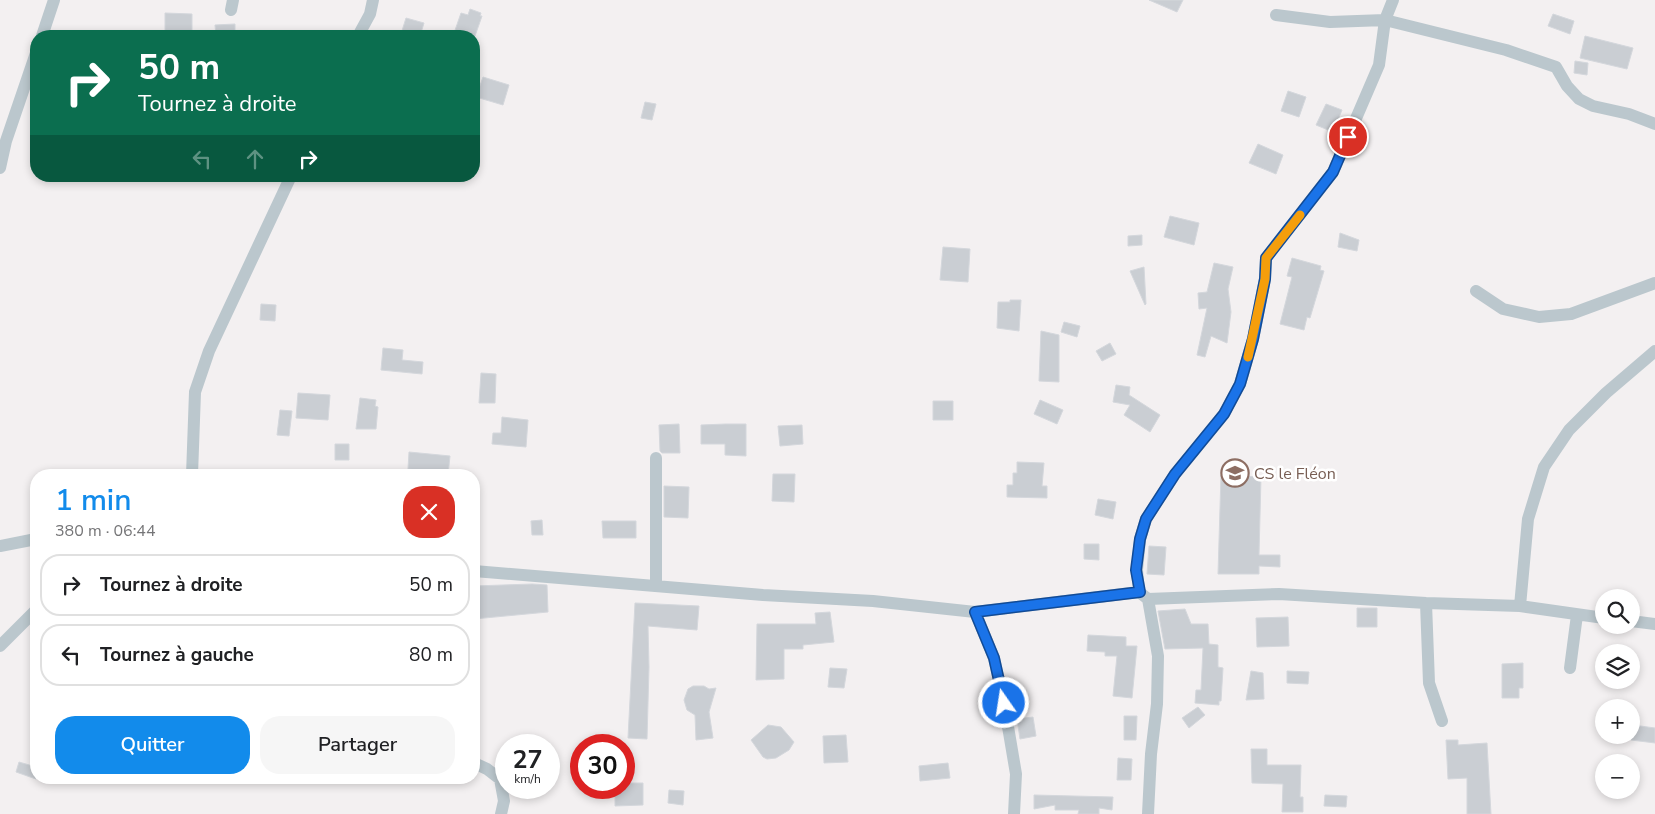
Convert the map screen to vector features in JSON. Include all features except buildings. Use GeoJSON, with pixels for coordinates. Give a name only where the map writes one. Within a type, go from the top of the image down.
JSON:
{"type":"FeatureCollection","features":[{"type":"Feature","properties":{"kind":"street"},"geometry":{"type":"LineString","coordinates":[[44,30],[54,0]]}},
{"type":"Feature","properties":{"kind":"street"},"geometry":{"type":"LineString","coordinates":[[361,30],[370,14],[373,0]]}},
{"type":"Feature","properties":{"kind":"street"},"geometry":{"type":"LineString","coordinates":[[1148,814],[1151,754],[1157,704],[1158,656],[1136,570],[1140,539],[1146,519],[1175,474],[1224,414],[1240,384],[1253,339],[1265,279],[1266,258],[1333,172],[1379,65],[1385,20],[1393,0]]}},
{"type":"Feature","properties":{"kind":"street"},"geometry":{"type":"LineString","coordinates":[[1276,15],[1330,22],[1385,20],[1506,50],[1556,67],[1567,86],[1579,99],[1593,106],[1629,114],[1655,124]]}},
{"type":"Feature","properties":{"kind":"street"},"geometry":{"type":"LineString","coordinates":[[0,168],[6,141],[30,71]]}},
{"type":"Feature","properties":{"kind":"street"},"geometry":{"type":"LineString","coordinates":[[192,469],[195,392],[209,351],[288,182]]}},
{"type":"Feature","properties":{"kind":"street"},"geometry":{"type":"LineString","coordinates":[[1476,291],[1503,309],[1539,317],[1571,314],[1655,283]]}},
{"type":"Feature","properties":{"kind":"street"},"geometry":{"type":"LineString","coordinates":[[1520,606],[1528,519],[1544,467],[1569,430],[1606,393],[1655,351]]}},
{"type":"Feature","properties":{"kind":"street"},"geometry":{"type":"LineString","coordinates":[[656,458],[656,586]]}},
{"type":"Feature","properties":{"kind":"street"},"geometry":{"type":"LineString","coordinates":[[0,546],[30,540]]}},
{"type":"Feature","properties":{"kind":"street"},"geometry":{"type":"LineString","coordinates":[[480,571],[763,595],[873,601],[975,612],[1144,596],[1279,594],[1426,603],[1520,606],[1595,617]]}},
{"type":"Feature","properties":{"kind":"street"},"geometry":{"type":"LineString","coordinates":[[1426,603],[1429,683],[1442,721]]}},
{"type":"Feature","properties":{"kind":"street"},"geometry":{"type":"LineString","coordinates":[[975,612],[994,658],[1004,703],[1016,774],[1014,814]]}},
{"type":"Feature","properties":{"kind":"street"},"geometry":{"type":"LineString","coordinates":[[1570,668],[1577,615]]}},
{"type":"Feature","properties":{"kind":"street"},"geometry":{"type":"LineString","coordinates":[[0,646],[30,616]]}},
{"type":"Feature","properties":{"kind":"street"},"geometry":{"type":"LineString","coordinates":[[1640,622],[1655,624]]}},
{"type":"Feature","properties":{"kind":"street"},"geometry":{"type":"LineString","coordinates":[[480,766],[500,780],[504,802],[501,814]]}},
{"type":"Feature","properties":{"kind":"slow traffic"},"geometry":{"type":"LineString","coordinates":[[1248,357],[1265,279],[1266,258],[1300,215]]}},
{"type":"Feature","properties":{"kind":"place","name":"CS le Fléon"},"geometry":{"type":"Point","coordinates":[1235,473]}},
{"type":"Feature","properties":{"kind":"route"},"geometry":{"type":"LineString","coordinates":[[1004,703],[994,658],[975,612],[1140,592],[1136,570],[1140,539],[1146,519],[1175,474],[1204,441],[1224,414],[1240,384],[1253,339],[1265,279],[1266,258],[1333,172],[1348,137]]}}]}
